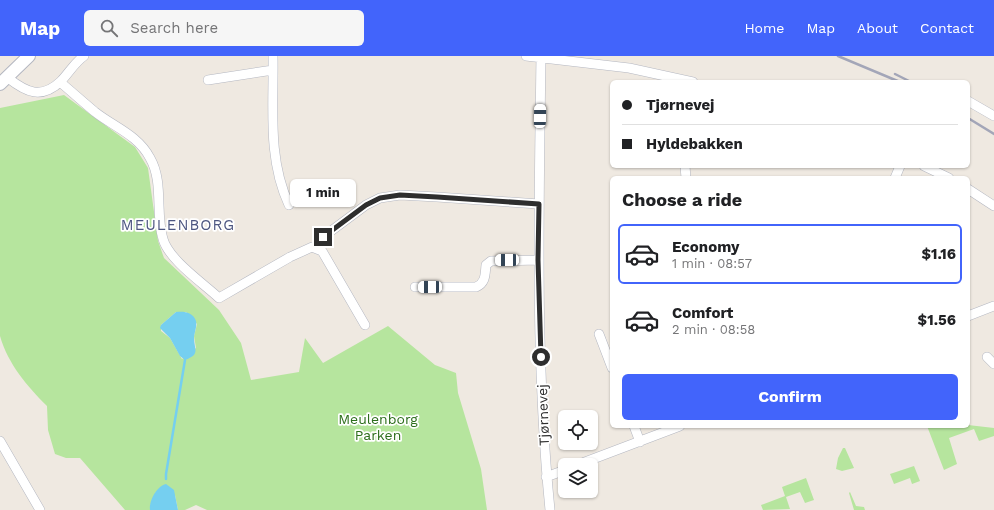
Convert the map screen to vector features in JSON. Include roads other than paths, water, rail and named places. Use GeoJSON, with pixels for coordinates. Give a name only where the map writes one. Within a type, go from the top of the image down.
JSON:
{"type":"FeatureCollection","features":[{"type":"Feature","properties":{"kind":"street"},"geometry":{"type":"LineString","coordinates":[[29,56],[4,81],[30,93],[47,90],[60,82],[76,62],[84,56]]}},
{"type":"Feature","properties":{"kind":"street"},"geometry":{"type":"LineString","coordinates":[[273,56],[274,149],[282,190],[289,205]]}},
{"type":"Feature","properties":{"kind":"street"},"geometry":{"type":"LineString","coordinates":[[526,56],[541,56],[629,68],[679,80]]}},
{"type":"Feature","properties":{"kind":"street","name":"Tjørnevej"},"geometry":{"type":"LineString","coordinates":[[541,56],[538,260],[546,477],[550,510]]}},
{"type":"Feature","properties":{"kind":"street"},"geometry":{"type":"LineString","coordinates":[[208,80],[273,70]]}},
{"type":"Feature","properties":{"kind":"street"},"geometry":{"type":"LineString","coordinates":[[60,82],[96,112],[133,137],[144,149],[151,160],[156,174],[163,239],[170,253],[219,298],[290,257],[312,247],[322,251],[365,325]]}},
{"type":"Feature","properties":{"kind":"street"},"geometry":{"type":"LineString","coordinates":[[970,102],[994,116]]}},
{"type":"Feature","properties":{"kind":"street"},"geometry":{"type":"LineString","coordinates":[[928,168],[944,176]]}},
{"type":"Feature","properties":{"kind":"street"},"geometry":{"type":"LineString","coordinates":[[970,191],[994,206]]}},
{"type":"Feature","properties":{"kind":"street"},"geometry":{"type":"LineString","coordinates":[[323,237],[366,205],[380,198],[400,195],[539,204]]}},
{"type":"Feature","properties":{"kind":"street"},"geometry":{"type":"LineString","coordinates":[[415,287],[476,287],[484,280],[486,265],[491,261],[538,260]]}},
{"type":"Feature","properties":{"kind":"street"},"geometry":{"type":"LineString","coordinates":[[970,315],[994,306]]}},
{"type":"Feature","properties":{"kind":"street"},"geometry":{"type":"LineString","coordinates":[[599,334],[610,363]]}},
{"type":"Feature","properties":{"kind":"street"},"geometry":{"type":"LineString","coordinates":[[987,357],[994,364]]}},
{"type":"Feature","properties":{"kind":"street"},"geometry":{"type":"LineString","coordinates":[[635,428],[640,442]]}},
{"type":"Feature","properties":{"kind":"street"},"geometry":{"type":"LineString","coordinates":[[596,458],[675,428]]}},
{"type":"Feature","properties":{"kind":"street"},"geometry":{"type":"LineString","coordinates":[[0,441],[40,510]]}},
{"type":"Feature","properties":{"kind":"street"},"geometry":{"type":"LineString","coordinates":[[546,477],[558,473]]}},
{"type":"Feature","properties":{"kind":"water"},"geometry":{"type":"Polygon","coordinates":[[[176,312],[188,313],[195,318],[196,321],[194,337],[196,351],[193,356],[185,360],[180,356],[170,338],[160,328],[161,325],[176,312]]]}},
{"type":"Feature","properties":{"kind":"water"},"geometry":{"type":"Polygon","coordinates":[[[166,484],[174,490],[178,510],[150,510],[154,494],[166,484]]]}},
{"type":"Feature","properties":{"kind":"waterway"},"geometry":{"type":"LineString","coordinates":[[166,479],[185,360]]}},
{"type":"Feature","properties":{"kind":"railway"},"geometry":{"type":"LineString","coordinates":[[838,56],[895,80]]}},
{"type":"Feature","properties":{"kind":"railway"},"geometry":{"type":"LineString","coordinates":[[895,74],[907,80]]}},
{"type":"Feature","properties":{"kind":"railway"},"geometry":{"type":"LineString","coordinates":[[970,119],[994,134]]}},
{"type":"Feature","properties":{"kind":"district","name":"MEULENBORG"},"geometry":{"type":"Point","coordinates":[178,225]}},
{"type":"Feature","properties":{"kind":"park label","name":"Meulenborg Parken"},"geometry":{"type":"Point","coordinates":[378,428]}}]}
